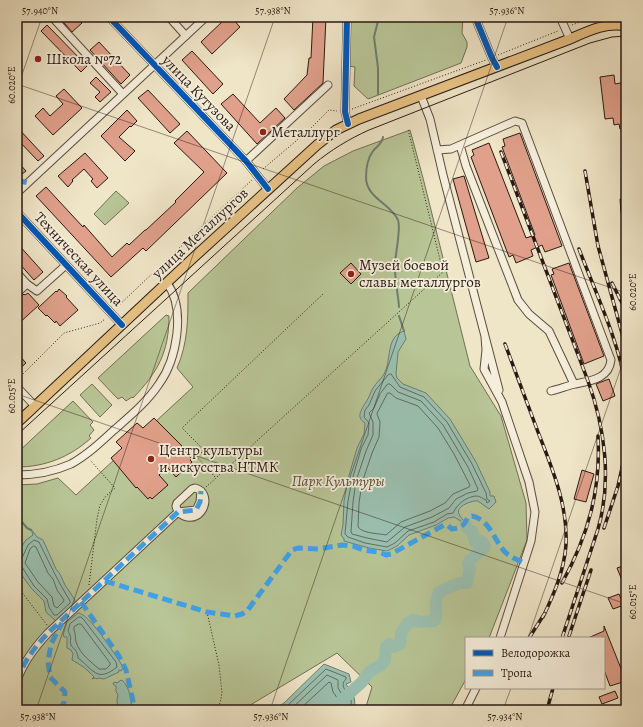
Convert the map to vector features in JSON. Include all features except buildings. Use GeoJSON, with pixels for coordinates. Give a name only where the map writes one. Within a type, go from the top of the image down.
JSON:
{"type":"FeatureCollection","features":[{"type":"Feature","properties":{"kind":"main road","name":"улица Металлургов"},"geometry":{"type":"LineString","coordinates":[[17,423],[268,189],[317,145],[332,134],[348,124],[497,68],[595,28],[615,25],[626,26]]}},
{"type":"Feature","properties":{"kind":"street"},"geometry":{"type":"LineString","coordinates":[[52,17],[123,94]]}},
{"type":"Feature","properties":{"kind":"street","name":"улица Кутузова"},"geometry":{"type":"LineString","coordinates":[[110,17],[246,161],[268,189]]}},
{"type":"Feature","properties":{"kind":"street"},"geometry":{"type":"LineString","coordinates":[[169,17],[186,36]]}},
{"type":"Feature","properties":{"kind":"street"},"geometry":{"type":"LineString","coordinates":[[17,193],[206,17]]}},
{"type":"Feature","properties":{"kind":"street"},"geometry":{"type":"LineString","coordinates":[[347,17],[345,112],[348,124]]}},
{"type":"Feature","properties":{"kind":"street"},"geometry":{"type":"LineString","coordinates":[[475,17],[497,68]]}},
{"type":"Feature","properties":{"kind":"street"},"geometry":{"type":"LineString","coordinates":[[560,17],[570,39]]}},
{"type":"Feature","properties":{"kind":"street"},"geometry":{"type":"LineString","coordinates":[[246,161],[328,85]]}},
{"type":"Feature","properties":{"kind":"street"},"geometry":{"type":"LineString","coordinates":[[421,96],[430,119],[502,402],[529,482],[535,512],[531,541],[500,637]]}},
{"type":"Feature","properties":{"kind":"street"},"geometry":{"type":"LineString","coordinates":[[437,150],[451,150],[515,121],[522,123],[611,360],[609,369],[603,376],[551,391]]}},
{"type":"Feature","properties":{"kind":"street"},"geometry":{"type":"LineString","coordinates":[[460,145],[466,166],[518,300],[529,314],[549,331],[574,384]]}},
{"type":"Feature","properties":{"kind":"street","name":"Техническая улица"},"geometry":{"type":"LineString","coordinates":[[17,212],[122,325]]}},
{"type":"Feature","properties":{"kind":"street"},"geometry":{"type":"LineString","coordinates":[[17,273],[27,284],[37,291],[66,265]]}},
{"type":"Feature","properties":{"kind":"street"},"geometry":{"type":"LineString","coordinates":[[17,475],[38,473],[62,467],[85,455],[148,399],[165,374],[173,352],[177,321],[175,298],[167,283]]}},
{"type":"Feature","properties":{"kind":"street"},"geometry":{"type":"LineString","coordinates":[[17,293],[27,284]]}},
{"type":"Feature","properties":{"kind":"street"},"geometry":{"type":"LineString","coordinates":[[17,386],[35,406]]}},
{"type":"Feature","properties":{"kind":"street"},"geometry":{"type":"LineString","coordinates":[[192,489],[198,489],[201,491],[205,499],[205,504],[200,513],[191,517],[178,512],[176,509],[177,503],[192,489]]}},
{"type":"Feature","properties":{"kind":"street"},"geometry":{"type":"LineString","coordinates":[[17,682],[22,668],[36,646],[51,630],[178,512]]}},
{"type":"Feature","properties":{"kind":"street"},"geometry":{"type":"LineString","coordinates":[[465,710],[476,689]]}},
{"type":"Feature","properties":{"kind":"path"},"geometry":{"type":"LineString","coordinates":[[201,491],[442,272],[408,129]]}},
{"type":"Feature","properties":{"kind":"path"},"geometry":{"type":"LineString","coordinates":[[215,477],[197,457],[204,450],[182,428],[323,294]]}},
{"type":"Feature","properties":{"kind":"path"},"geometry":{"type":"LineString","coordinates":[[85,455],[115,488],[103,500],[98,512],[87,597]]}},
{"type":"Feature","properties":{"kind":"path"},"geometry":{"type":"LineString","coordinates":[[17,586],[51,630]]}},
{"type":"Feature","properties":{"kind":"path"},"geometry":{"type":"LineString","coordinates":[[207,612],[219,665],[222,693],[220,703],[216,710]]}},
{"type":"Feature","properties":{"kind":"green space"},"geometry":{"type":"Polygon","coordinates":[[[350,17],[463,17],[462,33],[467,42],[467,47],[461,63],[368,99],[354,86],[355,67],[348,66],[350,17]]]}},
{"type":"Feature","properties":{"kind":"green space","name":"Парк Культуры"},"geometry":{"type":"Polygon","coordinates":[[[410,130],[470,366],[501,416],[526,503],[527,540],[489,637],[465,637],[465,681],[449,710],[365,710],[372,687],[337,653],[242,710],[17,710],[17,485],[37,484],[58,478],[76,495],[193,387],[177,368],[181,359],[185,340],[188,293],[297,188],[324,166],[353,151],[410,130]]]}},
{"type":"Feature","properties":{"kind":"green space"},"geometry":{"type":"Polygon","coordinates":[[[116,191],[129,203],[105,225],[94,214],[116,191]]]}},
{"type":"Feature","properties":{"kind":"green space"},"geometry":{"type":"Polygon","coordinates":[[[166,315],[169,316],[167,340],[160,361],[155,370],[133,398],[132,397],[126,401],[122,397],[118,399],[98,378],[166,315]]]}},
{"type":"Feature","properties":{"kind":"green space"},"geometry":{"type":"Polygon","coordinates":[[[92,384],[112,405],[100,417],[80,395],[92,384]]]}},
{"type":"Feature","properties":{"kind":"green space"},"geometry":{"type":"Polygon","coordinates":[[[73,401],[93,422],[90,425],[94,430],[89,436],[91,438],[75,451],[57,460],[27,467],[17,467],[17,453],[73,401]]]}},
{"type":"Feature","properties":{"kind":"water"},"geometry":{"type":"Polygon","coordinates":[[[404,331],[406,339],[398,352],[397,378],[403,384],[426,393],[450,419],[476,462],[490,492],[490,496],[494,496],[496,502],[489,509],[478,501],[472,501],[465,504],[458,511],[464,523],[454,517],[448,518],[436,525],[409,535],[397,546],[387,551],[344,541],[341,535],[344,501],[348,479],[357,448],[364,434],[365,423],[360,418],[360,413],[373,388],[384,374],[391,344],[394,338],[404,331]]]}},
{"type":"Feature","properties":{"kind":"water"},"geometry":{"type":"Polygon","coordinates":[[[31,529],[37,537],[43,540],[56,569],[75,600],[74,605],[56,621],[46,612],[44,601],[31,588],[21,574],[17,563],[22,546],[26,540],[33,535],[31,529]]]}},
{"type":"Feature","properties":{"kind":"water"},"geometry":{"type":"Polygon","coordinates":[[[78,613],[89,620],[102,635],[122,665],[123,668],[121,671],[119,670],[119,672],[104,679],[92,679],[94,677],[89,672],[72,660],[73,654],[71,650],[67,648],[67,637],[64,637],[63,635],[67,622],[78,613]]]}},
{"type":"Feature","properties":{"kind":"water"},"geometry":{"type":"Polygon","coordinates":[[[324,664],[349,674],[351,682],[346,684],[354,696],[354,710],[272,710],[284,703],[324,664]]]}},
{"type":"Feature","properties":{"kind":"water"},"geometry":{"type":"Polygon","coordinates":[[[121,680],[129,691],[132,710],[118,710],[118,694],[116,692],[116,686],[113,684],[114,682],[117,683],[121,680]]]}},
{"type":"Feature","properties":{"kind":"waterway"},"geometry":{"type":"LineString","coordinates":[[378,94],[378,68],[374,37],[379,17]]}},
{"type":"Feature","properties":{"kind":"waterway"},"geometry":{"type":"LineString","coordinates":[[383,137],[370,157],[366,177],[370,190],[390,209],[398,220],[399,234],[395,268],[399,307]]}},
{"type":"Feature","properties":{"kind":"waterway"},"geometry":{"type":"LineString","coordinates":[[399,316],[404,331]]}},
{"type":"Feature","properties":{"kind":"waterway"},"geometry":{"type":"LineString","coordinates":[[17,519],[31,530]]}},
{"type":"Feature","properties":{"kind":"waterway"},"geometry":{"type":"LineString","coordinates":[[331,710],[362,682],[369,672],[381,665],[385,660],[386,647],[389,644],[394,647],[400,644],[401,633],[408,623],[413,620],[420,622],[434,621],[436,618],[436,602],[439,592],[459,583],[467,583],[470,569],[468,564],[469,561],[484,548],[485,545],[481,541],[475,542],[472,531],[467,528],[466,525]]}},
{"type":"Feature","properties":{"kind":"tram line"},"geometry":{"type":"LineString","coordinates":[[17,435],[314,164],[334,149],[369,130],[590,43],[612,37],[626,36]]}},
{"type":"Feature","properties":{"kind":"railway"},"geometry":{"type":"LineString","coordinates":[[501,152],[588,381],[599,417],[605,455],[605,492],[598,529],[562,637]]}},
{"type":"Feature","properties":{"kind":"railway"},"geometry":{"type":"LineString","coordinates":[[585,171],[598,246],[626,348]]}},
{"type":"Feature","properties":{"kind":"railway"},"geometry":{"type":"LineString","coordinates":[[579,249],[612,334],[618,352],[626,387]]}},
{"type":"Feature","properties":{"kind":"railway"},"geometry":{"type":"LineString","coordinates":[[612,283],[626,311]]}},
{"type":"Feature","properties":{"kind":"railway"},"geometry":{"type":"LineString","coordinates":[[505,344],[554,473],[562,501],[566,530],[565,555],[555,591],[543,617]]}},
{"type":"Feature","properties":{"kind":"railway"},"geometry":{"type":"LineString","coordinates":[[562,583],[579,548],[591,512],[597,475],[598,436]]}},
{"type":"Feature","properties":{"kind":"railway"},"geometry":{"type":"LineString","coordinates":[[604,528],[618,486],[626,450]]}},
{"type":"Feature","properties":{"kind":"railway"},"geometry":{"type":"LineString","coordinates":[[569,636],[591,570]]}},
{"type":"Feature","properties":{"kind":"railway"},"geometry":{"type":"LineString","coordinates":[[530,637],[545,613]]}},
{"type":"Feature","properties":{"kind":"railway"},"geometry":{"type":"LineString","coordinates":[[547,710],[553,689]]}},
{"type":"Feature","properties":{"kind":"marked path"},"geometry":{"type":"LineString","coordinates":[[17,180],[28,183]]}},
{"type":"Feature","properties":{"kind":"marked path"},"geometry":{"type":"LineString","coordinates":[[17,681],[30,655],[48,633],[178,512],[196,510],[200,502],[201,491]]}},
{"type":"Feature","properties":{"kind":"marked path"},"geometry":{"type":"LineString","coordinates":[[105,581],[207,612],[235,616],[247,611],[292,550],[298,548],[318,549],[342,545],[353,546],[363,550],[379,552],[386,555],[391,554],[444,525],[447,525],[452,529],[458,528],[464,524],[468,517],[472,516],[478,518],[487,526],[505,552],[524,563]]}},
{"type":"Feature","properties":{"kind":"marked path"},"geometry":{"type":"LineString","coordinates":[[81,602],[119,656],[126,670],[135,710]]}},
{"type":"Feature","properties":{"kind":"marked path"},"geometry":{"type":"LineString","coordinates":[[60,710],[64,702],[65,692],[50,677],[48,662],[51,644],[62,623]]}},
{"type":"Feature","properties":{"kind":"cycle path"},"geometry":{"type":"LineString","coordinates":[[109,17],[246,161],[268,189]]}},
{"type":"Feature","properties":{"kind":"cycle path"},"geometry":{"type":"LineString","coordinates":[[347,17],[345,112],[348,124]]}},
{"type":"Feature","properties":{"kind":"cycle path"},"geometry":{"type":"LineString","coordinates":[[475,17],[497,67]]}},
{"type":"Feature","properties":{"kind":"cycle path"},"geometry":{"type":"LineString","coordinates":[[17,212],[122,325]]}},
{"type":"Feature","properties":{"kind":"place","name":"Школа №72"},"geometry":{"type":"Point","coordinates":[38,59]}},
{"type":"Feature","properties":{"kind":"place","name":"Металлург"},"geometry":{"type":"Point","coordinates":[263,132]}},
{"type":"Feature","properties":{"kind":"place","name":"Музей боевой славы металлургов"},"geometry":{"type":"Point","coordinates":[351,274]}},
{"type":"Feature","properties":{"kind":"place","name":"Центр культуры и искусства НТМК"},"geometry":{"type":"Point","coordinates":[151,459]}}]}
